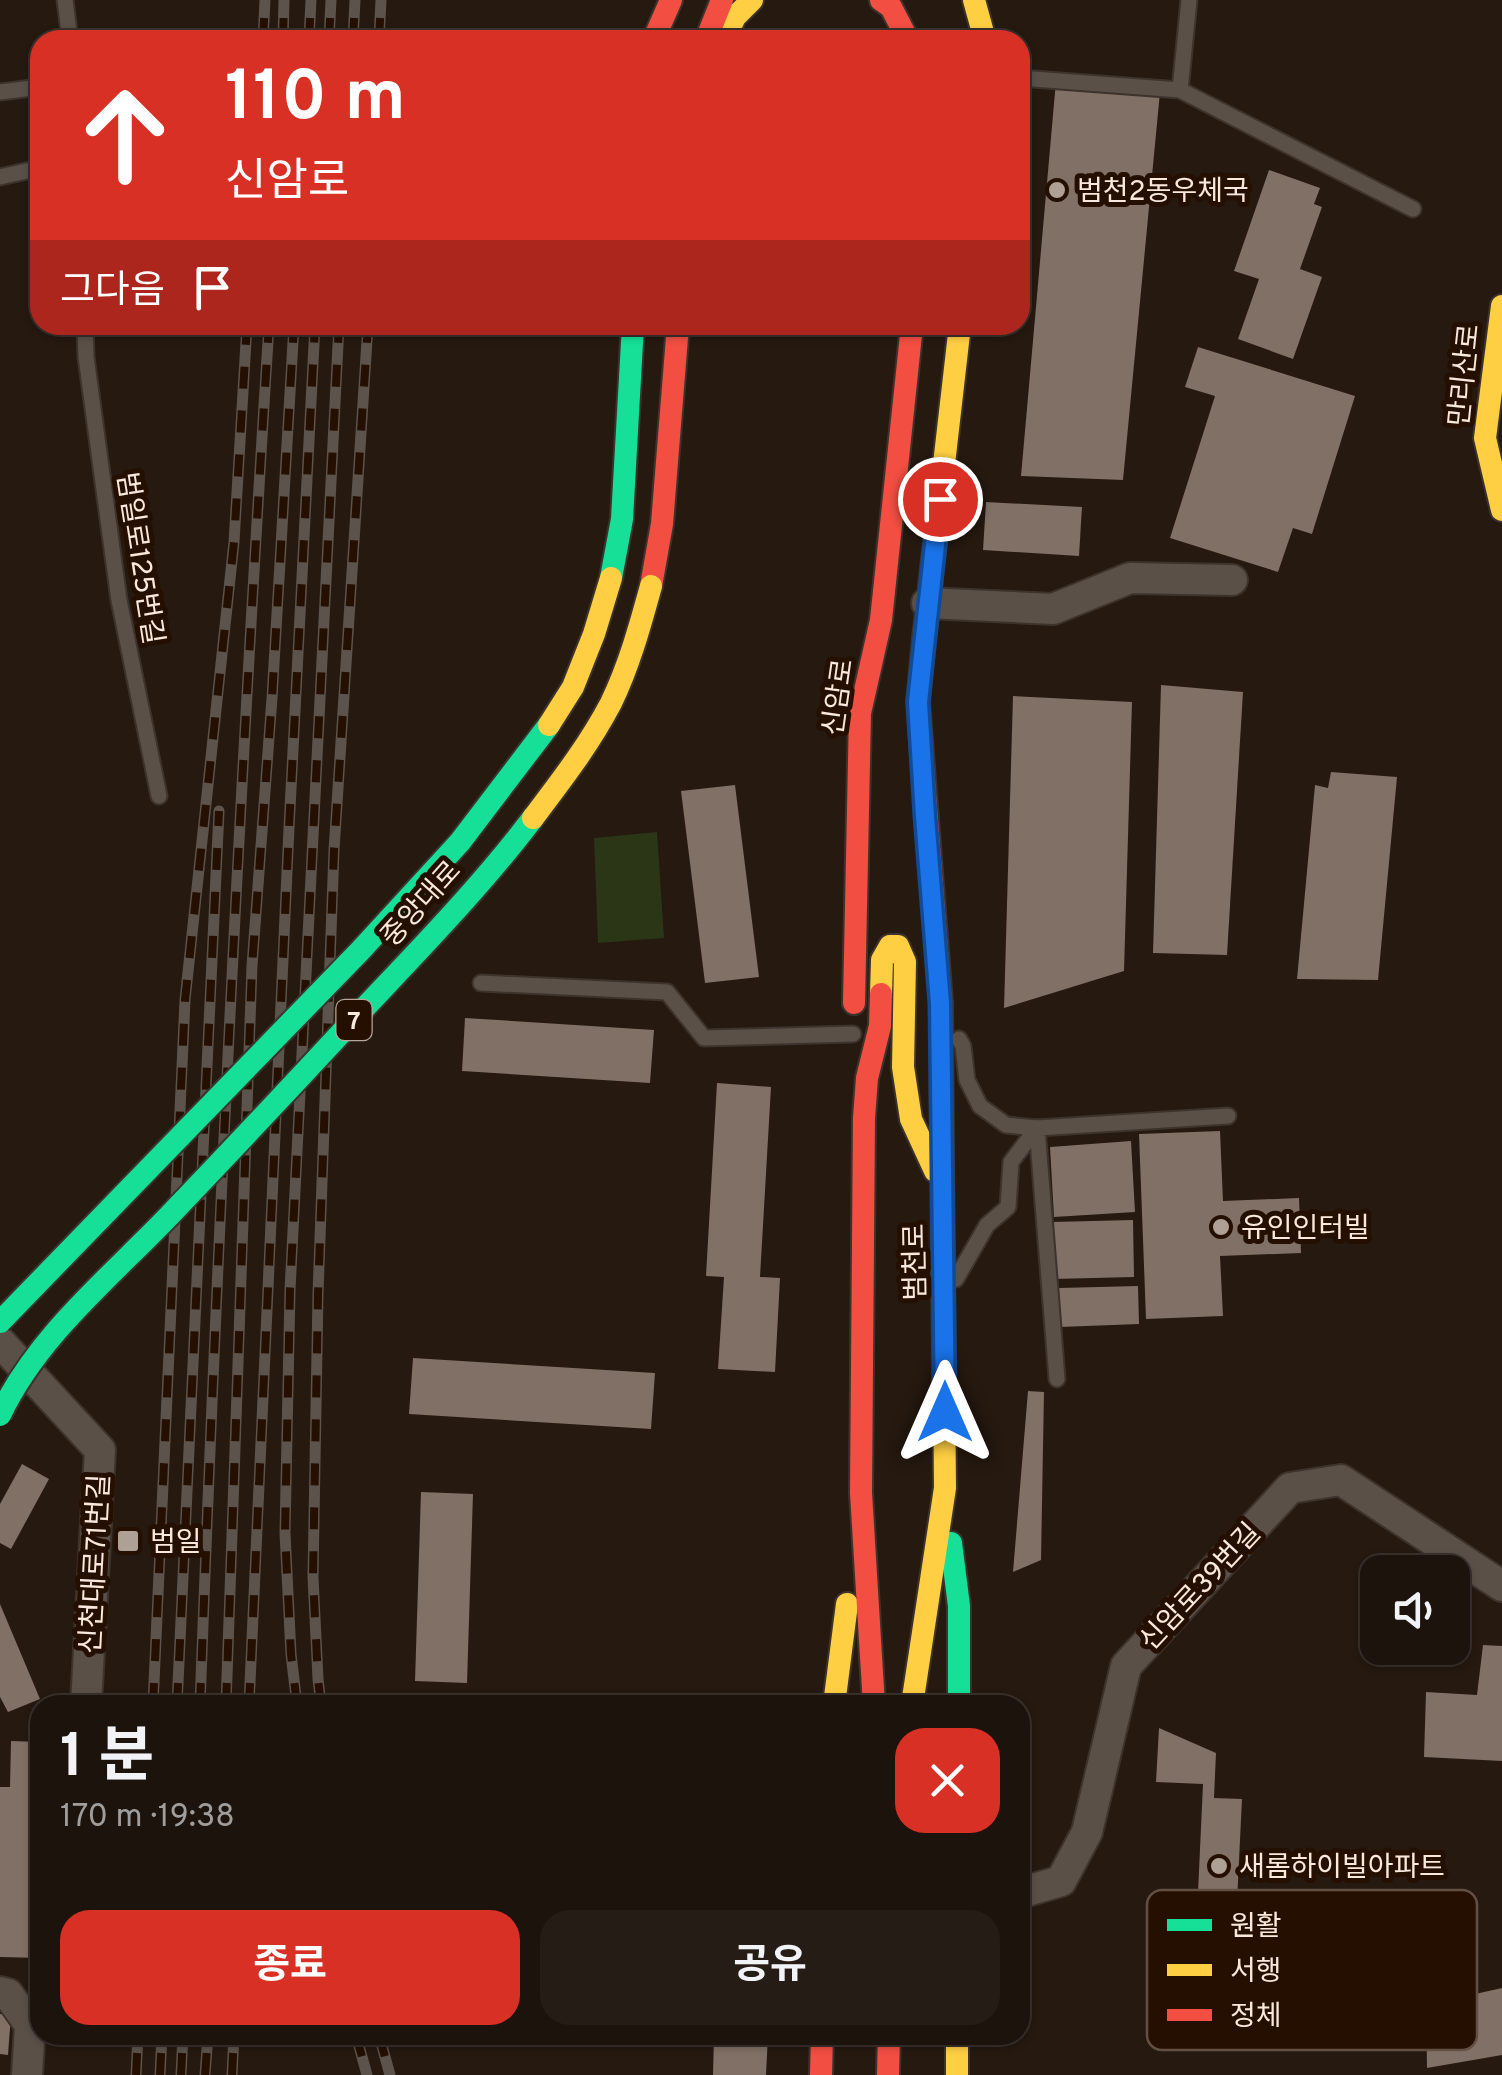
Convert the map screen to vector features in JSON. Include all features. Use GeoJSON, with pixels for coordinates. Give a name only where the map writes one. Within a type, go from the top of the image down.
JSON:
{"type":"FeatureCollection","features":[{"type":"Feature","properties":{"kind":"main road"},"geometry":{"type":"LineString","coordinates":[[657,0],[657,30]]}},
{"type":"Feature","properties":{"kind":"main road"},"geometry":{"type":"LineString","coordinates":[[659,30],[671,0]]}},
{"type":"Feature","properties":{"kind":"main road"},"geometry":{"type":"LineString","coordinates":[[710,30],[722,0]]}},
{"type":"Feature","properties":{"kind":"main road"},"geometry":{"type":"LineString","coordinates":[[730,30],[746,2],[752,0]]}},
{"type":"Feature","properties":{"kind":"main road"},"geometry":{"type":"LineString","coordinates":[[881,0],[890,7],[903,30]]}},
{"type":"Feature","properties":{"kind":"main road"},"geometry":{"type":"LineString","coordinates":[[974,0],[982,30]]}},
{"type":"Feature","properties":{"kind":"main road"},"geometry":{"type":"LineString","coordinates":[[994,30],[997,0]]}},
{"type":"Feature","properties":{"kind":"main road","name":"만리산로"},"geometry":{"type":"LineString","coordinates":[[1502,306],[1485,438],[1502,510]]}},
{"type":"Feature","properties":{"kind":"main road","name":"중앙대로"},"geometry":{"type":"LineString","coordinates":[[0,1322],[347,965],[460,842],[540,740],[573,687],[610,578],[622,520],[632,335]]}},
{"type":"Feature","properties":{"kind":"main road","name":"중앙대로"},"geometry":{"type":"LineString","coordinates":[[0,1415],[12,1390],[55,1333],[357,1017],[512,846],[578,759],[611,702],[636,641],[651,586],[662,524],[677,335]]}},
{"type":"Feature","properties":{"kind":"main road","name":"신암로"},"geometry":{"type":"LineString","coordinates":[[866,1078],[853,1034],[860,713],[881,620],[911,335]]}},
{"type":"Feature","properties":{"kind":"main road"},"geometry":{"type":"LineString","coordinates":[[927,604],[959,335]]}},
{"type":"Feature","properties":{"kind":"main road","name":"범천로"},"geometry":{"type":"LineString","coordinates":[[914,1695],[945,1488],[940,1003],[918,702],[927,604]]}},
{"type":"Feature","properties":{"kind":"main road"},"geometry":{"type":"LineString","coordinates":[[866,1078],[880,1026],[882,960],[890,946],[898,946],[905,962],[904,1067],[911,1119],[943,1189]]}},
{"type":"Feature","properties":{"kind":"main road","name":"범천로"},"geometry":{"type":"LineString","coordinates":[[866,1078],[860,1493],[873,1695]]}},
{"type":"Feature","properties":{"kind":"main road"},"geometry":{"type":"LineString","coordinates":[[945,1488],[960,1606],[959,1695]]}},
{"type":"Feature","properties":{"kind":"main road"},"geometry":{"type":"LineString","coordinates":[[835,1695],[860,1493]]}},
{"type":"Feature","properties":{"kind":"main road"},"geometry":{"type":"LineString","coordinates":[[821,2075],[822,2045]]}},
{"type":"Feature","properties":{"kind":"main road"},"geometry":{"type":"LineString","coordinates":[[888,2075],[889,2045]]}},
{"type":"Feature","properties":{"kind":"main road"},"geometry":{"type":"LineString","coordinates":[[957,2045],[957,2075]]}},
{"type":"Feature","properties":{"kind":"street"},"geometry":{"type":"LineString","coordinates":[[927,604],[1053,609],[1130,578],[1232,580]]}},
{"type":"Feature","properties":{"kind":"street","name":"신천대로71번길"},"geometry":{"type":"LineString","coordinates":[[0,1342],[100,1450],[87,1695]]}},
{"type":"Feature","properties":{"kind":"street","name":"신암로39번길"},"geometry":{"type":"LineString","coordinates":[[1030,1890],[1062,1881],[1087,1832],[1126,1666],[1290,1488],[1341,1480],[1502,1586]]}},
{"type":"Feature","properties":{"kind":"street"},"geometry":{"type":"LineString","coordinates":[[0,1992],[8,1994],[30,2014]]}},
{"type":"Feature","properties":{"kind":"street"},"geometry":{"type":"LineString","coordinates":[[27,2075],[31,2045]]}},
{"type":"Feature","properties":{"kind":"lane"},"geometry":{"type":"LineString","coordinates":[[66,0],[69,30]]}},
{"type":"Feature","properties":{"kind":"lane"},"geometry":{"type":"LineString","coordinates":[[1180,90],[1189,0]]}},
{"type":"Feature","properties":{"kind":"lane"},"geometry":{"type":"LineString","coordinates":[[1030,79],[1180,90],[1413,210]]}},
{"type":"Feature","properties":{"kind":"lane"},"geometry":{"type":"LineString","coordinates":[[0,92],[30,88]]}},
{"type":"Feature","properties":{"kind":"lane"},"geometry":{"type":"LineString","coordinates":[[0,178],[30,170]]}},
{"type":"Feature","properties":{"kind":"lane","name":"범일로125번길"},"geometry":{"type":"LineString","coordinates":[[85,335],[119,600],[159,796]]}},
{"type":"Feature","properties":{"kind":"lane"},"geometry":{"type":"LineString","coordinates":[[481,983],[667,992],[704,1038],[853,1034]]}},
{"type":"Feature","properties":{"kind":"lane"},"geometry":{"type":"LineString","coordinates":[[940,1003],[962,1046],[967,1080],[980,1106],[1006,1125],[1037,1128],[1228,1116]]}},
{"type":"Feature","properties":{"kind":"lane"},"geometry":{"type":"LineString","coordinates":[[945,1294],[986,1225],[1008,1207],[1011,1162],[1037,1128]]}},
{"type":"Feature","properties":{"kind":"lane"},"geometry":{"type":"LineString","coordinates":[[1037,1128],[1057,1379]]}},
{"type":"Feature","properties":{"kind":"green space"},"geometry":{"type":"Polygon","coordinates":[[[657,832],[664,938],[598,943],[594,838],[657,832]]]}},
{"type":"Feature","properties":{"kind":"building"},"geometry":{"type":"Polygon","coordinates":[[[1056,81],[1160,92],[1123,480],[1021,476],[1056,81]]]}},
{"type":"Feature","properties":{"kind":"building"},"geometry":{"type":"Polygon","coordinates":[[[1269,170],[1320,188],[1314,204],[1322,207],[1300,269],[1322,277],[1293,359],[1238,339],[1259,279],[1234,271],[1269,170]]]}},
{"type":"Feature","properties":{"kind":"building"},"geometry":{"type":"Polygon","coordinates":[[[1198,347],[1355,396],[1312,534],[1293,528],[1278,572],[1170,538],[1215,396],[1185,387],[1198,347]]]}},
{"type":"Feature","properties":{"kind":"building"},"geometry":{"type":"Polygon","coordinates":[[[986,502],[1082,507],[1079,556],[983,550],[986,502]]]}},
{"type":"Feature","properties":{"kind":"building"},"geometry":{"type":"Polygon","coordinates":[[[1161,685],[1243,692],[1227,955],[1153,953],[1161,685]]]}},
{"type":"Feature","properties":{"kind":"building"},"geometry":{"type":"Polygon","coordinates":[[[1013,696],[1132,702],[1124,971],[1004,1008],[1013,696]]]}},
{"type":"Feature","properties":{"kind":"building"},"geometry":{"type":"Polygon","coordinates":[[[1331,772],[1397,777],[1378,980],[1297,979],[1315,785],[1328,788],[1331,772]]]}},
{"type":"Feature","properties":{"kind":"building"},"geometry":{"type":"Polygon","coordinates":[[[735,785],[759,977],[705,983],[681,791],[735,785]]]}},
{"type":"Feature","properties":{"kind":"building"},"geometry":{"type":"Polygon","coordinates":[[[465,1018],[654,1030],[650,1083],[462,1071],[465,1018]]]}},
{"type":"Feature","properties":{"kind":"building"},"geometry":{"type":"Polygon","coordinates":[[[717,1083],[771,1087],[760,1277],[780,1278],[775,1372],[718,1369],[724,1277],[706,1276],[717,1083]]]}},
{"type":"Feature","properties":{"kind":"building","name":"유인인터빌"},"geometry":{"type":"Polygon","coordinates":[[[1220,1131],[1223,1201],[1299,1198],[1301,1253],[1220,1256],[1223,1316],[1146,1319],[1139,1134],[1220,1131]]]}},
{"type":"Feature","properties":{"kind":"building"},"geometry":{"type":"Polygon","coordinates":[[[1131,1141],[1135,1212],[1054,1217],[1050,1147],[1131,1141]]]}},
{"type":"Feature","properties":{"kind":"building"},"geometry":{"type":"Polygon","coordinates":[[[1133,1220],[1134,1277],[1053,1279],[1052,1222],[1133,1220]]]}},
{"type":"Feature","properties":{"kind":"building"},"geometry":{"type":"Polygon","coordinates":[[[1138,1286],[1139,1324],[1060,1327],[1059,1288],[1138,1286]]]}},
{"type":"Feature","properties":{"kind":"building"},"geometry":{"type":"Polygon","coordinates":[[[413,1358],[655,1373],[651,1429],[409,1414],[413,1358]]]}},
{"type":"Feature","properties":{"kind":"building"},"geometry":{"type":"Polygon","coordinates":[[[1028,1391],[1044,1392],[1041,1560],[1013,1572],[1028,1391]]]}},
{"type":"Feature","properties":{"kind":"building"},"geometry":{"type":"Polygon","coordinates":[[[22,1464],[49,1479],[11,1549],[0,1543],[0,1504],[22,1464]]]}},
{"type":"Feature","properties":{"kind":"building"},"geometry":{"type":"Polygon","coordinates":[[[421,1492],[473,1494],[467,1683],[415,1681],[421,1492]]]}},
{"type":"Feature","properties":{"kind":"building"},"geometry":{"type":"Polygon","coordinates":[[[0,1604],[38,1695],[30,1695],[30,1703],[8,1712],[0,1697],[0,1604]]]}},
{"type":"Feature","properties":{"kind":"building"},"geometry":{"type":"Polygon","coordinates":[[[1483,1645],[1502,1646],[1502,1761],[1424,1757],[1426,1692],[1477,1695],[1483,1645]]]}},
{"type":"Feature","properties":{"kind":"building"},"geometry":{"type":"Polygon","coordinates":[[[1159,1728],[1216,1753],[1214,1798],[1242,1799],[1238,1890],[1198,1890],[1203,1784],[1156,1782],[1159,1728]]]}},
{"type":"Feature","properties":{"kind":"building"},"geometry":{"type":"Polygon","coordinates":[[[11,1741],[30,1742],[30,1958],[0,1957],[0,1787],[10,1787],[11,1741]]]}},
{"type":"Feature","properties":{"kind":"building"},"geometry":{"type":"Polygon","coordinates":[[[1502,1988],[1502,2055],[1427,2068],[1427,2050],[1477,2050],[1477,1994],[1502,1988]]]}},
{"type":"Feature","properties":{"kind":"building"},"geometry":{"type":"Polygon","coordinates":[[[0,2014],[11,2015],[8,2055],[0,2054],[0,2014]]]}},
{"type":"Feature","properties":{"kind":"building"},"geometry":{"type":"Polygon","coordinates":[[[714,2045],[768,2045],[766,2075],[713,2075],[714,2045]]]}},
{"type":"Feature","properties":{"kind":"railway"},"geometry":{"type":"LineString","coordinates":[[264,30],[265,0]]}},
{"type":"Feature","properties":{"kind":"railway"},"geometry":{"type":"LineString","coordinates":[[283,30],[284,0]]}},
{"type":"Feature","properties":{"kind":"railway"},"geometry":{"type":"LineString","coordinates":[[310,30],[311,0]]}},
{"type":"Feature","properties":{"kind":"railway"},"geometry":{"type":"LineString","coordinates":[[330,30],[331,0]]}},
{"type":"Feature","properties":{"kind":"railway"},"geometry":{"type":"LineString","coordinates":[[354,30],[355,0]]}},
{"type":"Feature","properties":{"kind":"railway"},"geometry":{"type":"LineString","coordinates":[[380,30],[381,0]]}},
{"type":"Feature","properties":{"kind":"railway"},"geometry":{"type":"LineString","coordinates":[[153,1695],[185,1000],[234,542],[246,335]]}},
{"type":"Feature","properties":{"kind":"railway"},"geometry":{"type":"LineString","coordinates":[[200,1695],[230,1015],[268,335]]}},
{"type":"Feature","properties":{"kind":"railway"},"geometry":{"type":"LineString","coordinates":[[226,1695],[252,966],[293,335]]}},
{"type":"Feature","properties":{"kind":"railway"},"geometry":{"type":"LineString","coordinates":[[249,1695],[314,335]]}},
{"type":"Feature","properties":{"kind":"railway"},"geometry":{"type":"LineString","coordinates":[[296,1695],[285,1533],[290,1290],[338,335]]}},
{"type":"Feature","properties":{"kind":"railway"},"geometry":{"type":"LineString","coordinates":[[320,1695],[313,1577],[318,1294],[334,850],[367,335]]}},
{"type":"Feature","properties":{"kind":"railway"},"geometry":{"type":"LineString","coordinates":[[177,1695],[219,811]]}},
{"type":"Feature","properties":{"kind":"railway"},"geometry":{"type":"LineString","coordinates":[[136,2075],[138,2045]]}},
{"type":"Feature","properties":{"kind":"railway"},"geometry":{"type":"LineString","coordinates":[[160,2075],[162,2045]]}},
{"type":"Feature","properties":{"kind":"railway"},"geometry":{"type":"LineString","coordinates":[[181,2075],[182,2045]]}},
{"type":"Feature","properties":{"kind":"railway"},"geometry":{"type":"LineString","coordinates":[[205,2075],[207,2045]]}},
{"type":"Feature","properties":{"kind":"railway"},"geometry":{"type":"LineString","coordinates":[[232,2075],[234,2045]]}},
{"type":"Feature","properties":{"kind":"railway"},"geometry":{"type":"LineString","coordinates":[[359,2045],[367,2075]]}},
{"type":"Feature","properties":{"kind":"railway"},"geometry":{"type":"LineString","coordinates":[[382,2045],[390,2075]]}},
{"type":"Feature","properties":{"kind":"traffic: fast"},"geometry":{"type":"LineString","coordinates":[[611,578],[622,519],[632,335]]}},
{"type":"Feature","properties":{"kind":"traffic: fast"},"geometry":{"type":"LineString","coordinates":[[0,1322],[360,951],[460,842],[549,725]]}},
{"type":"Feature","properties":{"kind":"traffic: fast"},"geometry":{"type":"LineString","coordinates":[[0,1415],[33,1360],[75,1310],[424,945],[533,818]]}},
{"type":"Feature","properties":{"kind":"traffic: fast"},"geometry":{"type":"LineString","coordinates":[[951,1543],[959,1606],[959,1695]]}},
{"type":"Feature","properties":{"kind":"traffic: slow"},"geometry":{"type":"LineString","coordinates":[[729,30],[735,17],[752,0]]}},
{"type":"Feature","properties":{"kind":"traffic: slow"},"geometry":{"type":"LineString","coordinates":[[974,0],[982,30]]}},
{"type":"Feature","properties":{"kind":"traffic: slow"},"geometry":{"type":"LineString","coordinates":[[1502,306],[1485,438],[1502,510]]}},
{"type":"Feature","properties":{"kind":"traffic: slow"},"geometry":{"type":"LineString","coordinates":[[924,638],[959,335]]}},
{"type":"Feature","properties":{"kind":"traffic: slow"},"geometry":{"type":"LineString","coordinates":[[549,725],[573,687],[611,578]]}},
{"type":"Feature","properties":{"kind":"traffic: slow"},"geometry":{"type":"LineString","coordinates":[[533,818],[611,703],[629,660],[651,586]]}},
{"type":"Feature","properties":{"kind":"traffic: slow"},"geometry":{"type":"LineString","coordinates":[[881,994],[882,960],[890,946],[898,946],[905,962],[903,1067],[911,1119],[935,1171]]}},
{"type":"Feature","properties":{"kind":"traffic: slow"},"geometry":{"type":"LineString","coordinates":[[914,1695],[945,1488],[942,1152]]}},
{"type":"Feature","properties":{"kind":"traffic: slow"},"geometry":{"type":"LineString","coordinates":[[835,1695],[847,1604]]}},
{"type":"Feature","properties":{"kind":"traffic: slow"},"geometry":{"type":"LineString","coordinates":[[957,2045],[957,2075]]}},
{"type":"Feature","properties":{"kind":"traffic: jam"},"geometry":{"type":"LineString","coordinates":[[658,30],[671,0]]}},
{"type":"Feature","properties":{"kind":"traffic: jam"},"geometry":{"type":"LineString","coordinates":[[710,30],[722,0]]}},
{"type":"Feature","properties":{"kind":"traffic: jam"},"geometry":{"type":"LineString","coordinates":[[881,0],[891,7],[903,30]]}},
{"type":"Feature","properties":{"kind":"traffic: jam"},"geometry":{"type":"LineString","coordinates":[[651,586],[662,524],[677,335]]}},
{"type":"Feature","properties":{"kind":"traffic: jam"},"geometry":{"type":"LineString","coordinates":[[854,1003],[860,713],[881,620],[911,335]]}},
{"type":"Feature","properties":{"kind":"traffic: jam"},"geometry":{"type":"LineString","coordinates":[[924,638],[918,702],[941,1003],[942,1152]]}},
{"type":"Feature","properties":{"kind":"traffic: jam"},"geometry":{"type":"LineString","coordinates":[[873,1695],[861,1493],[864,1118],[867,1078],[880,1026],[881,994]]}},
{"type":"Feature","properties":{"kind":"traffic: jam"},"geometry":{"type":"LineString","coordinates":[[821,2075],[822,2045]]}},
{"type":"Feature","properties":{"kind":"traffic: jam"},"geometry":{"type":"LineString","coordinates":[[888,2075],[889,2045]]}},
{"type":"Feature","properties":{"kind":"place","name":"범천2동우체국"},"geometry":{"type":"Point","coordinates":[1057,190]}},
{"type":"Feature","properties":{"kind":"place","name":"유인인터빌"},"geometry":{"type":"Point","coordinates":[1221,1227]}},
{"type":"Feature","properties":{"kind":"place","name":"범일"},"geometry":{"type":"Point","coordinates":[128,1541]}},
{"type":"Feature","properties":{"kind":"place","name":"새롬하이빌아파트"},"geometry":{"type":"Point","coordinates":[1219,1866]}},
{"type":"Feature","properties":{"kind":"route"},"geometry":{"type":"LineString","coordinates":[[940,499],[918,702],[940,1003],[945,1412]]}}]}
